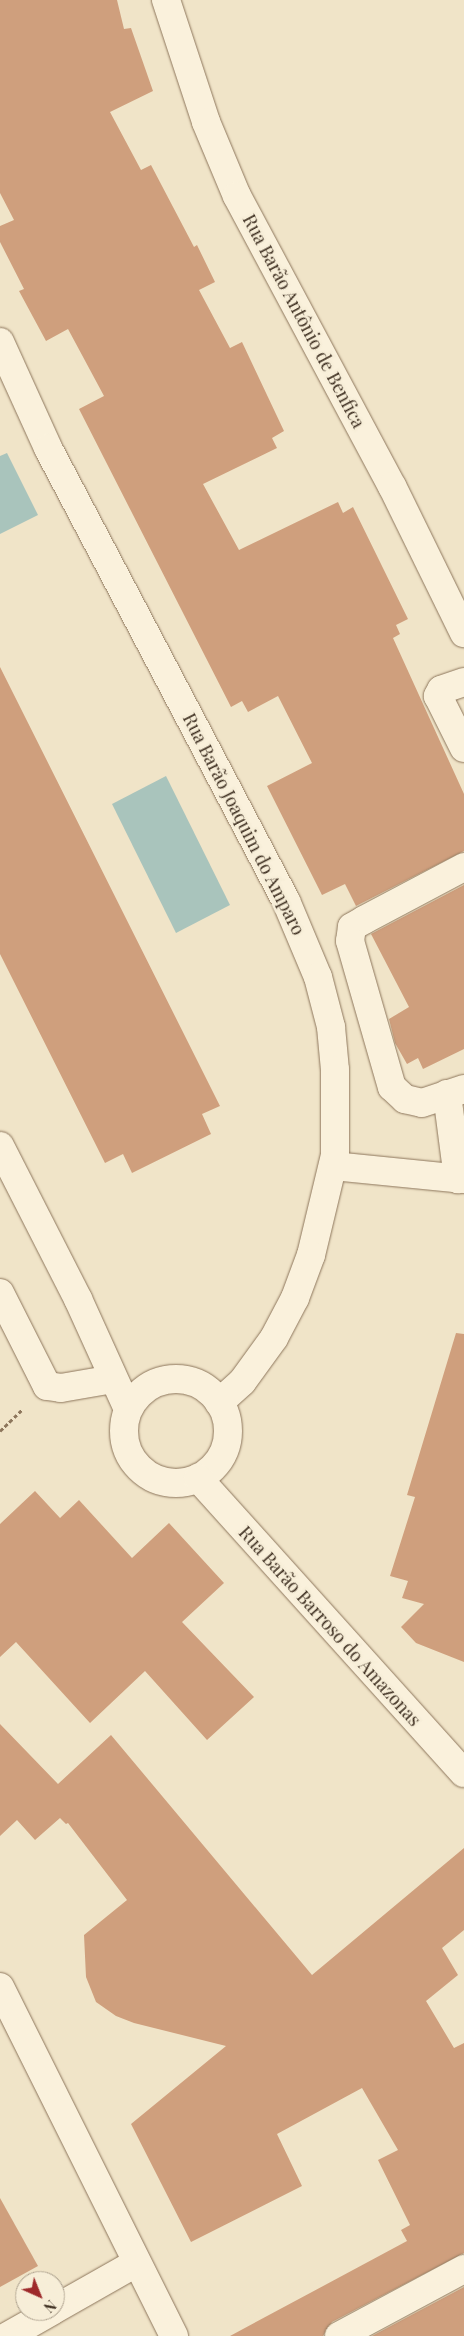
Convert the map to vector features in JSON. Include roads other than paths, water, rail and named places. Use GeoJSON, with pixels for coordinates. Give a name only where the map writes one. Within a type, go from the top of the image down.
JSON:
{"type":"FeatureCollection","features":[{"type":"Feature","properties":{"kind":"street","name":"Rua Barão Antônio de Benfica"},"geometry":{"type":"LineString","coordinates":[[166,0],[206,122],[237,196],[392,486],[464,633]]}},
{"type":"Feature","properties":{"kind":"street","name":"Rua Barão Joaquim do Amparo"},"geometry":{"type":"LineString","coordinates":[[0,342],[48,448],[286,900],[318,977],[331,1026],[335,1070],[333,1166],[311,1256],[295,1298],[274,1338],[242,1382],[219,1403]]}},
{"type":"Feature","properties":{"kind":"street"},"geometry":{"type":"LineString","coordinates":[[464,682],[441,690],[438,696],[464,748]]}},
{"type":"Feature","properties":{"kind":"street"},"geometry":{"type":"LineString","coordinates":[[333,1166],[461,1179],[456,1092],[422,1103],[405,1099],[392,1088],[350,941],[352,927],[464,867]]}},
{"type":"Feature","properties":{"kind":"street"},"geometry":{"type":"LineString","coordinates":[[0,1146],[78,1299],[128,1409]]}},
{"type":"Feature","properties":{"kind":"street"},"geometry":{"type":"LineString","coordinates":[[0,1292],[48,1386],[61,1388],[113,1379]]}},
{"type":"Feature","properties":{"kind":"street"},"geometry":{"type":"LineString","coordinates":[[173,1378],[197,1383],[208,1390],[219,1403],[226,1419],[227,1443],[221,1458],[198,1478],[165,1482],[149,1476],[138,1466],[124,1438],[128,1409],[146,1388],[173,1378]]}},
{"type":"Feature","properties":{"kind":"street","name":"Rua Barão Barroso do Amazonas"},"geometry":{"type":"LineString","coordinates":[[198,1478],[464,1773]]}},
{"type":"Feature","properties":{"kind":"street"},"geometry":{"type":"LineString","coordinates":[[0,1987],[174,2336]]}},
{"type":"Feature","properties":{"kind":"street"},"geometry":{"type":"LineString","coordinates":[[65,2303],[136,2262]]}},
{"type":"Feature","properties":{"kind":"street"},"geometry":{"type":"LineString","coordinates":[[339,2336],[464,2269]]}},
{"type":"Feature","properties":{"kind":"street"},"geometry":{"type":"LineString","coordinates":[[8,2336],[34,2321]]}},
{"type":"Feature","properties":{"kind":"water"},"geometry":{"type":"Polygon","coordinates":[[[7,453],[38,515],[0,534],[0,456],[7,453]]]}},
{"type":"Feature","properties":{"kind":"water"},"geometry":{"type":"Polygon","coordinates":[[[166,776],[230,905],[176,933],[112,804],[166,776]]]}}]}
